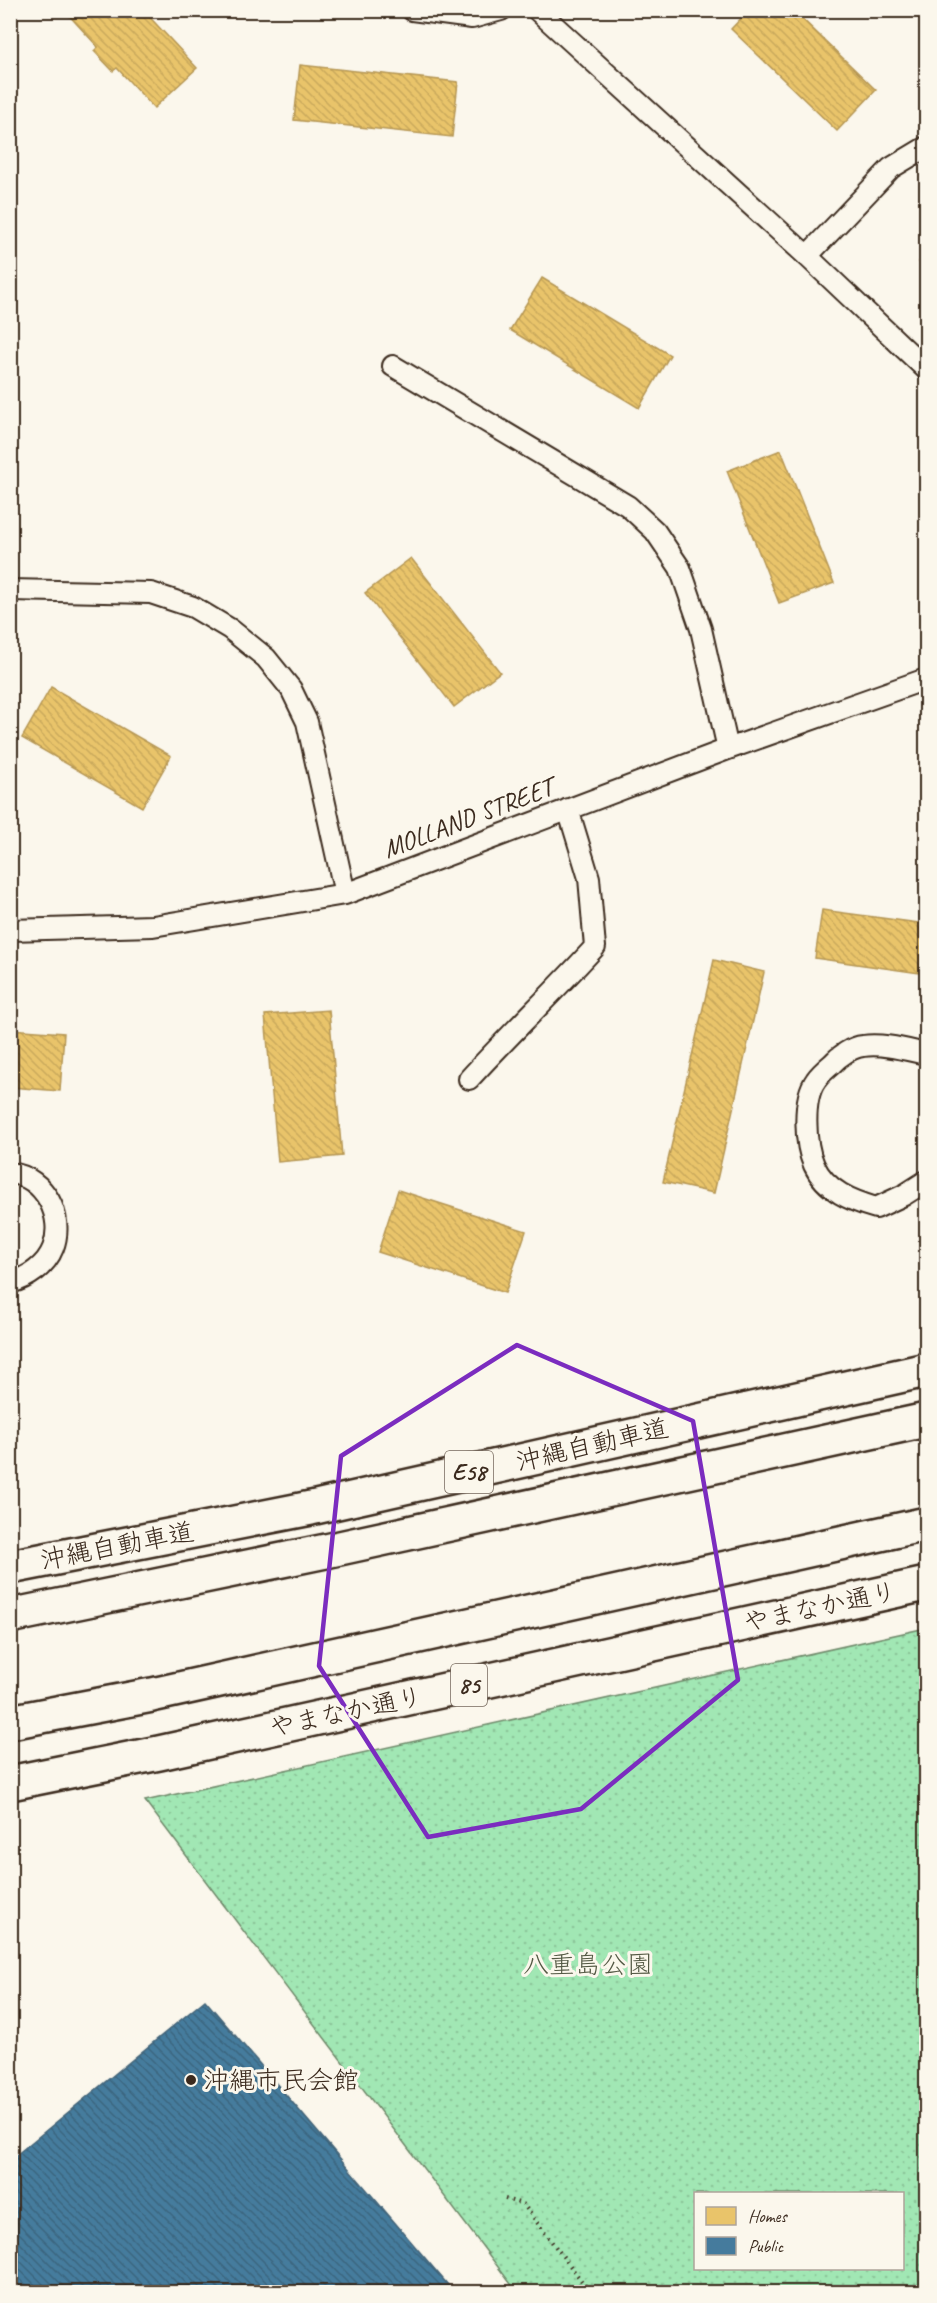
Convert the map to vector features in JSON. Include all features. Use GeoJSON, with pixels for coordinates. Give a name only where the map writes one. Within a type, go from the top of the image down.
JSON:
{"type":"FeatureCollection","features":[{"type":"Feature","properties":{"kind":"main road","name":"沖縄自動車道"},"geometry":{"type":"LineString","coordinates":[[10,1567],[311,1508],[927,1370]]}},
{"type":"Feature","properties":{"kind":"main road","name":"沖縄自動車道"},"geometry":{"type":"LineString","coordinates":[[10,1616],[326,1551],[927,1420]]}},
{"type":"Feature","properties":{"kind":"main road","name":"85"},"geometry":{"type":"LineString","coordinates":[[10,1722],[152,1695],[927,1524]]}},
{"type":"Feature","properties":{"kind":"main road","name":"やまなか通り"},"geometry":{"type":"LineString","coordinates":[[10,1783],[159,1753],[927,1584]]}},
{"type":"Feature","properties":{"kind":"lane"},"geometry":{"type":"LineString","coordinates":[[412,10],[472,18],[501,10]]}},
{"type":"Feature","properties":{"kind":"lane"},"geometry":{"type":"LineString","coordinates":[[537,10],[807,256],[927,369]]}},
{"type":"Feature","properties":{"kind":"lane"},"geometry":{"type":"LineString","coordinates":[[807,256],[891,168],[927,147]]}},
{"type":"Feature","properties":{"kind":"lane"},"geometry":{"type":"LineString","coordinates":[[393,366],[628,506],[655,531],[680,568],[701,629],[728,748]]}},
{"type":"Feature","properties":{"kind":"lane"},"geometry":{"type":"LineString","coordinates":[[10,590],[151,593],[193,607],[230,629],[266,658],[291,689],[307,722],[345,894]]}},
{"type":"Feature","properties":{"kind":"lane","name":"MOLLAND STREET"},"geometry":{"type":"LineString","coordinates":[[10,930],[153,926],[345,894],[728,748],[927,679]]}},
{"type":"Feature","properties":{"kind":"lane"},"geometry":{"type":"LineString","coordinates":[[469,1079],[596,947],[589,878],[568,809]]}},
{"type":"Feature","properties":{"kind":"lane"},"geometry":{"type":"LineString","coordinates":[[927,1054],[862,1046],[839,1056],[814,1082],[807,1108],[807,1134],[814,1165],[829,1185],[848,1199],[876,1208],[927,1181]]}},
{"type":"Feature","properties":{"kind":"lane"},"geometry":{"type":"LineString","coordinates":[[10,1173],[31,1180],[46,1195],[53,1207],[57,1226],[53,1249],[38,1270],[10,1283]]}},
{"type":"Feature","properties":{"kind":"path"},"geometry":{"type":"LineString","coordinates":[[505,2199],[523,2204],[590,2292]]}},
{"type":"Feature","properties":{"kind":"highlighted area"},"geometry":{"type":"Polygon","coordinates":[[[517,1345],[693,1421],[738,1680],[581,1809],[428,1837],[319,1666],[341,1456],[517,1345]]]}},
{"type":"Feature","properties":{"kind":"green space","name":"八重島公園"},"geometry":{"type":"Polygon","coordinates":[[[926,1628],[926,2292],[517,2292],[145,1801],[926,1628]]]}},
{"type":"Feature","properties":{"kind":"building: Homes"},"geometry":{"type":"Polygon","coordinates":[[[64,10],[143,10],[197,68],[154,108],[117,68],[113,71],[94,51],[98,47],[64,10]]]}},
{"type":"Feature","properties":{"kind":"building: Homes"},"geometry":{"type":"Polygon","coordinates":[[[749,10],[793,10],[876,90],[837,131],[731,29],[749,10]]]}},
{"type":"Feature","properties":{"kind":"building: Homes"},"geometry":{"type":"Polygon","coordinates":[[[300,65],[458,82],[452,137],[294,120],[300,65]]]}},
{"type":"Feature","properties":{"kind":"building: Homes"},"geometry":{"type":"Polygon","coordinates":[[[926,254],[926,269],[919,262],[926,254]]]}},
{"type":"Feature","properties":{"kind":"building: Homes"},"geometry":{"type":"Polygon","coordinates":[[[542,278],[670,355],[639,408],[510,330],[542,278]]]}},
{"type":"Feature","properties":{"kind":"building: Homes"},"geometry":{"type":"Polygon","coordinates":[[[781,450],[834,583],[779,603],[727,471],[781,450]]]}},
{"type":"Feature","properties":{"kind":"building: Homes"},"geometry":{"type":"Polygon","coordinates":[[[411,558],[500,672],[454,707],[365,593],[411,558]]]}},
{"type":"Feature","properties":{"kind":"building: Homes"},"geometry":{"type":"Polygon","coordinates":[[[51,687],[171,756],[142,807],[22,738],[51,687]]]}},
{"type":"Feature","properties":{"kind":"building: Homes"},"geometry":{"type":"Polygon","coordinates":[[[822,910],[926,924],[926,974],[815,958],[822,910]]]}},
{"type":"Feature","properties":{"kind":"building: Homes"},"geometry":{"type":"Polygon","coordinates":[[[714,960],[764,972],[714,1193],[663,1182],[714,960]]]}},
{"type":"Feature","properties":{"kind":"building: Homes"},"geometry":{"type":"Polygon","coordinates":[[[329,1010],[342,1156],[278,1162],[265,1015],[329,1010]]]}},
{"type":"Feature","properties":{"kind":"building: Homes"},"geometry":{"type":"Polygon","coordinates":[[[10,1029],[64,1033],[60,1091],[10,1087],[10,1029]]]}},
{"type":"Feature","properties":{"kind":"building: Homes"},"geometry":{"type":"Polygon","coordinates":[[[398,1190],[526,1231],[505,1293],[378,1252],[398,1190]]]}},
{"type":"Feature","properties":{"kind":"building: Public","name":"沖縄市民会館"},"geometry":{"type":"Polygon","coordinates":[[[205,2000],[454,2292],[10,2292],[10,2160],[205,2000]]]}},
{"type":"Feature","properties":{"kind":"place","name":"沖縄市民会館"},"geometry":{"type":"Point","coordinates":[191,2080]}}]}
